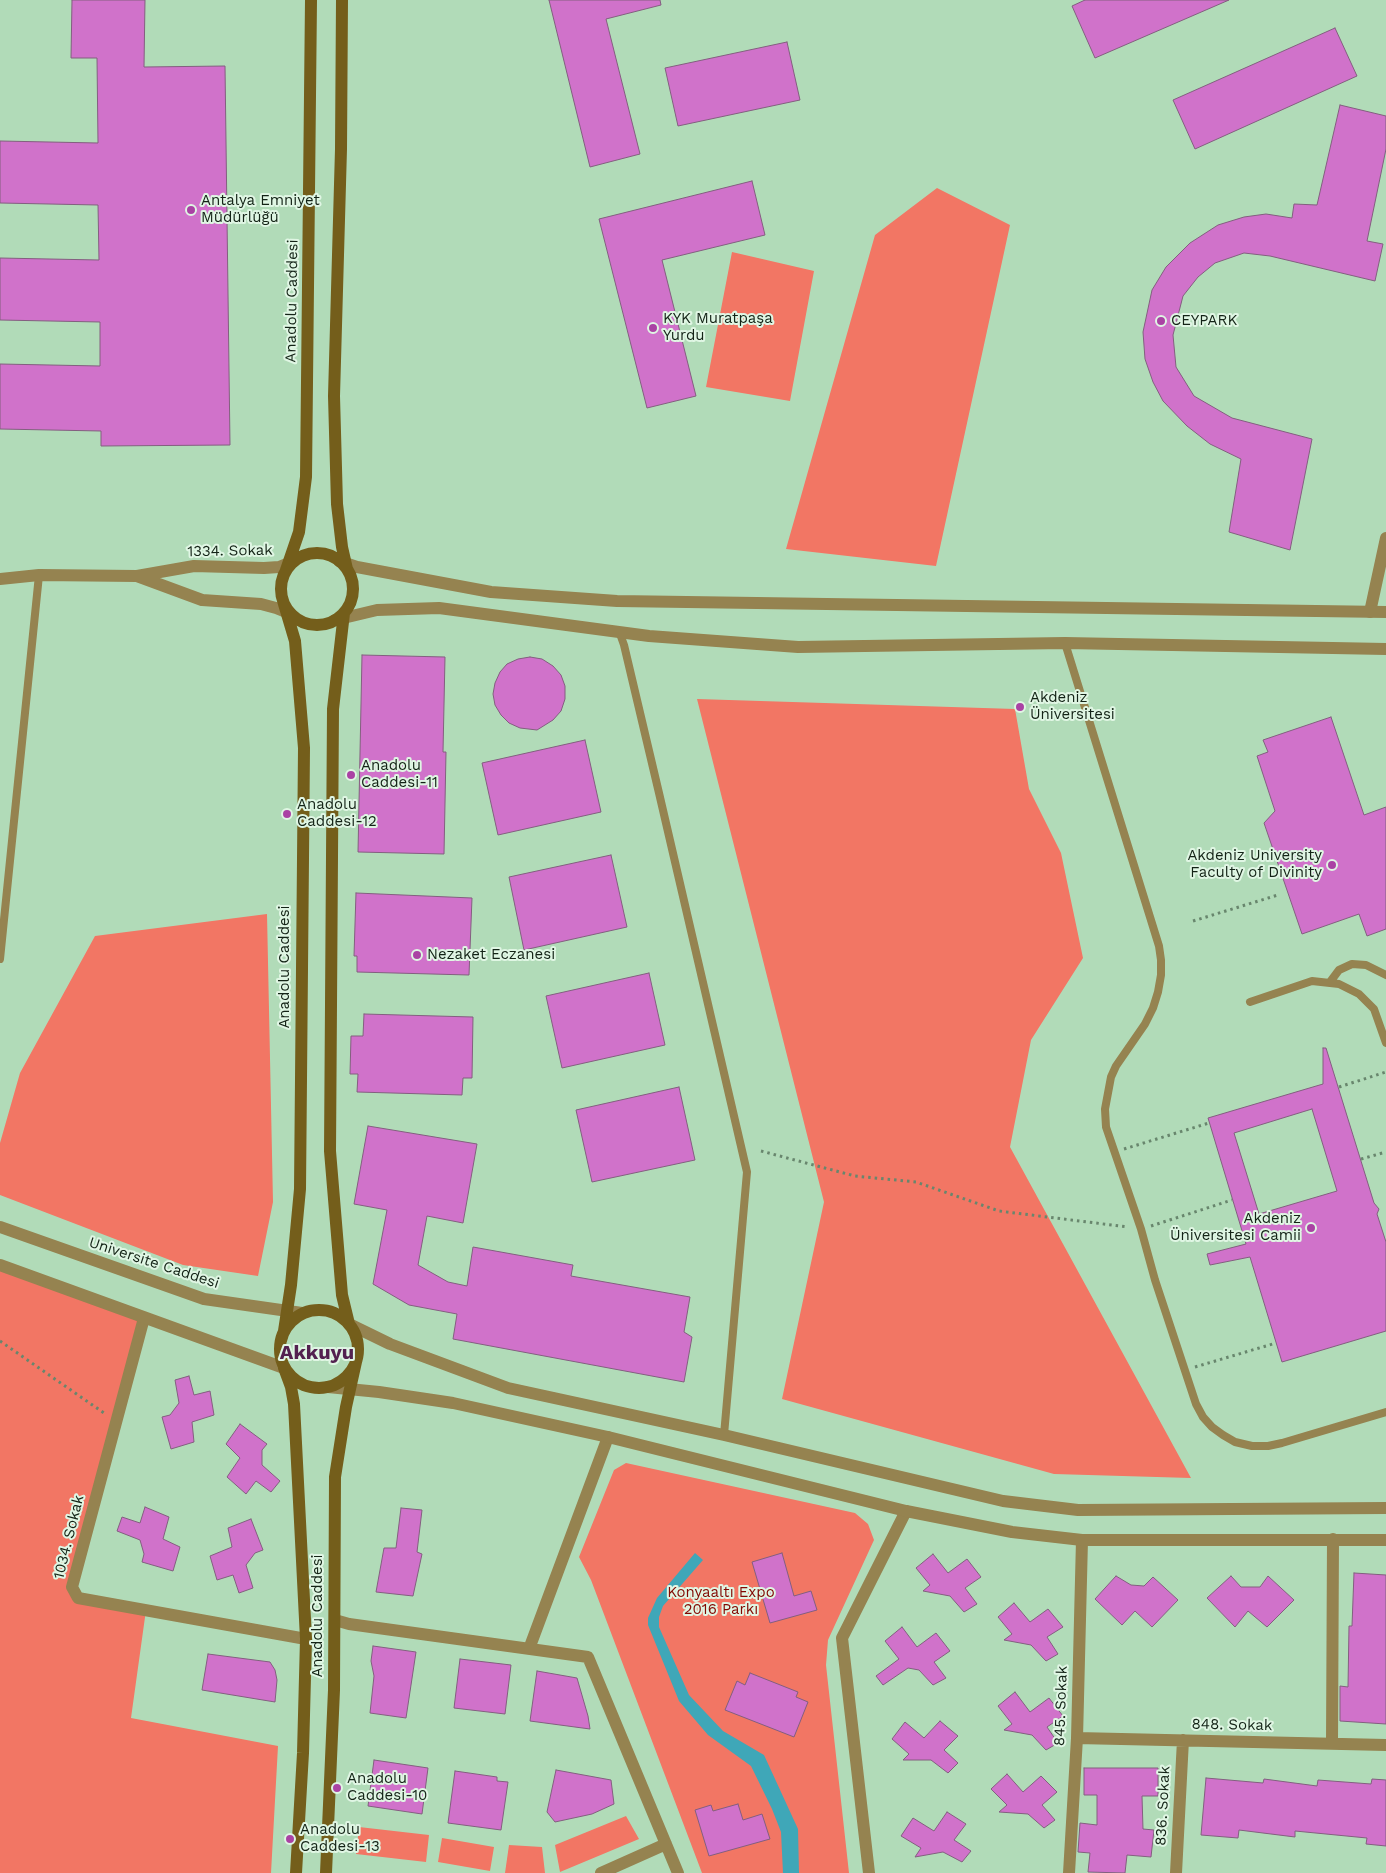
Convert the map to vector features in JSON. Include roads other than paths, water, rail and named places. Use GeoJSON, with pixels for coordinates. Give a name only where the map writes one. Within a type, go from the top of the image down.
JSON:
{"type":"FeatureCollection","features":[{"type":"Feature","properties":{"kind":"main road","name":"Anadolu Caddesi"},"geometry":{"type":"LineString","coordinates":[[290,565],[299,532],[306,477],[311,0]]}},
{"type":"Feature","properties":{"kind":"main road"},"geometry":{"type":"LineString","coordinates":[[342,0],[341,149],[334,396],[338,504],[342,547],[344,564],[352,580],[353,591],[350,603],[341,617],[333,709],[330,1151],[342,1295],[350,1324],[356,1336],[358,1349],[356,1362],[350,1373],[340,1382],[328,1387],[315,1388],[302,1385],[292,1378],[284,1368],[280,1356],[280,1343],[284,1331],[291,1320],[302,1313],[314,1310],[328,1310],[350,1324]]}},
{"type":"Feature","properties":{"kind":"main road"},"geometry":{"type":"LineString","coordinates":[[341,617],[324,624],[312,625],[301,621],[287,610],[281,593],[290,565],[305,555],[328,555],[344,564]]}},
{"type":"Feature","properties":{"kind":"main road","name":"Anadolu Caddesi"},"geometry":{"type":"LineString","coordinates":[[284,1331],[300,1189],[304,748],[295,642],[287,610]]}},
{"type":"Feature","properties":{"kind":"main road","name":"Anadolu Caddesi"},"geometry":{"type":"LineString","coordinates":[[326,1873],[334,1690],[334,1478],[356,1362]]}},
{"type":"Feature","properties":{"kind":"main road","name":"Anadolu Caddesi"},"geometry":{"type":"LineString","coordinates":[[284,1368],[294,1404],[306,1639],[303,1753],[296,1873]]}},
{"type":"Feature","properties":{"kind":"street"},"geometry":{"type":"LineString","coordinates":[[1370,612],[1386,538]]}},
{"type":"Feature","properties":{"kind":"street"},"geometry":{"type":"LineString","coordinates":[[344,564],[491,592],[617,601],[1386,612]]}},
{"type":"Feature","properties":{"kind":"street","name":"1334. Sokak"},"geometry":{"type":"LineString","coordinates":[[0,579],[39,575],[137,576],[194,566],[264,568],[290,565]]}},
{"type":"Feature","properties":{"kind":"street","name":"1334. Sokak"},"geometry":{"type":"LineString","coordinates":[[137,576],[202,600],[261,604],[287,610]]}},
{"type":"Feature","properties":{"kind":"street"},"geometry":{"type":"LineString","coordinates":[[341,617],[377,610],[439,608],[649,636],[798,647],[1064,643],[1386,648]]}},
{"type":"Feature","properties":{"kind":"street","name":"Universite Caddesi"},"geometry":{"type":"LineString","coordinates":[[0,1227],[204,1299],[302,1313]]}},
{"type":"Feature","properties":{"kind":"street"},"geometry":{"type":"LineString","coordinates":[[0,1265],[284,1368]]}},
{"type":"Feature","properties":{"kind":"street","name":"1034. Sokak"},"geometry":{"type":"LineString","coordinates":[[144,1318],[74,1573],[72,1588],[78,1598],[306,1639]]}},
{"type":"Feature","properties":{"kind":"street"},"geometry":{"type":"LineString","coordinates":[[350,1324],[390,1344],[508,1388],[724,1435],[1002,1501],[1078,1510],[1386,1508]]}},
{"type":"Feature","properties":{"kind":"street"},"geometry":{"type":"LineString","coordinates":[[328,1387],[452,1403],[608,1437],[906,1512],[1012,1532],[1082,1540],[1386,1540]]}},
{"type":"Feature","properties":{"kind":"street"},"geometry":{"type":"LineString","coordinates":[[528,1648],[608,1437]]}},
{"type":"Feature","properties":{"kind":"street"},"geometry":{"type":"LineString","coordinates":[[869,1873],[842,1638],[906,1512]]}},
{"type":"Feature","properties":{"kind":"street"},"geometry":{"type":"LineString","coordinates":[[1332,1742],[1333,1539]]}},
{"type":"Feature","properties":{"kind":"street","name":"845. Sokak"},"geometry":{"type":"LineString","coordinates":[[1069,1873],[1077,1738],[1082,1540]]}},
{"type":"Feature","properties":{"kind":"street"},"geometry":{"type":"LineString","coordinates":[[335,1620],[350,1624],[588,1657],[678,1873]]}},
{"type":"Feature","properties":{"kind":"street","name":"848. Sokak"},"geometry":{"type":"LineString","coordinates":[[1077,1738],[1386,1744]]}},
{"type":"Feature","properties":{"kind":"street","name":"836. Sokak"},"geometry":{"type":"LineString","coordinates":[[1176,1873],[1183,1740]]}},
{"type":"Feature","properties":{"kind":"street"},"geometry":{"type":"LineString","coordinates":[[601,1873],[666,1844]]}},
{"type":"Feature","properties":{"kind":"lane"},"geometry":{"type":"LineString","coordinates":[[0,959],[39,575]]}},
{"type":"Feature","properties":{"kind":"lane"},"geometry":{"type":"LineString","coordinates":[[619,631],[660,794],[747,1172],[724,1435]]}},
{"type":"Feature","properties":{"kind":"lane"},"geometry":{"type":"LineString","coordinates":[[1064,643],[1159,946],[1161,960],[1160,984],[1153,1008],[1145,1024],[1116,1066],[1106,1092],[1106,1127],[1141,1229],[1196,1404],[1203,1417],[1212,1426],[1236,1442],[1252,1446],[1268,1446],[1282,1443],[1386,1412]]}},
{"type":"Feature","properties":{"kind":"lane"},"geometry":{"type":"LineString","coordinates":[[1330,982],[1339,970],[1352,964],[1366,965],[1386,975]]}},
{"type":"Feature","properties":{"kind":"lane"},"geometry":{"type":"LineString","coordinates":[[1250,1002],[1312,981],[1330,982],[1350,988],[1368,1001],[1374,1009],[1386,1043]]}},
{"type":"Feature","properties":{"kind":"water"},"geometry":{"type":"Polygon","coordinates":[[[695,1553],[703,1560],[663,1606],[659,1617],[659,1627],[689,1695],[723,1731],[764,1755],[798,1829],[799,1873],[783,1873],[781,1832],[751,1766],[708,1735],[679,1701],[648,1625],[648,1618],[657,1598],[695,1553]]]}},
{"type":"Feature","properties":{"kind":"place","name":"Antalya Emniyet Müdürlüğü"},"geometry":{"type":"Point","coordinates":[191,210]}},
{"type":"Feature","properties":{"kind":"place","name":"CEYPARK"},"geometry":{"type":"Point","coordinates":[1161,321]}},
{"type":"Feature","properties":{"kind":"place","name":"KYK Muratpaşa Yurdu"},"geometry":{"type":"Point","coordinates":[653,328]}},
{"type":"Feature","properties":{"kind":"place","name":"Akdeniz Üniversitesi"},"geometry":{"type":"Point","coordinates":[1020,707]}},
{"type":"Feature","properties":{"kind":"place","name":"Anadolu Caddesi-11"},"geometry":{"type":"Point","coordinates":[351,775]}},
{"type":"Feature","properties":{"kind":"place","name":"Anadolu Caddesi-12"},"geometry":{"type":"Point","coordinates":[287,814]}},
{"type":"Feature","properties":{"kind":"place","name":"Akdeniz University Faculty of Divinity"},"geometry":{"type":"Point","coordinates":[1332,865]}},
{"type":"Feature","properties":{"kind":"place","name":"Nezaket Eczanesi"},"geometry":{"type":"Point","coordinates":[417,955]}},
{"type":"Feature","properties":{"kind":"place","name":"Akdeniz Üniversitesi Camii"},"geometry":{"type":"Point","coordinates":[1311,1228]}},
{"type":"Feature","properties":{"kind":"place","name":"Anadolu Caddesi-10"},"geometry":{"type":"Point","coordinates":[337,1788]}},
{"type":"Feature","properties":{"kind":"place","name":"Anadolu Caddesi-13"},"geometry":{"type":"Point","coordinates":[290,1839]}},
{"type":"Feature","properties":{"kind":"district","name":"Akkuyu"},"geometry":{"type":"Point","coordinates":[317,1353]}},
{"type":"Feature","properties":{"kind":"park label","name":"Konyaaltı Expo 2016 Parkı"},"geometry":{"type":"Point","coordinates":[721,1602]}}]}
